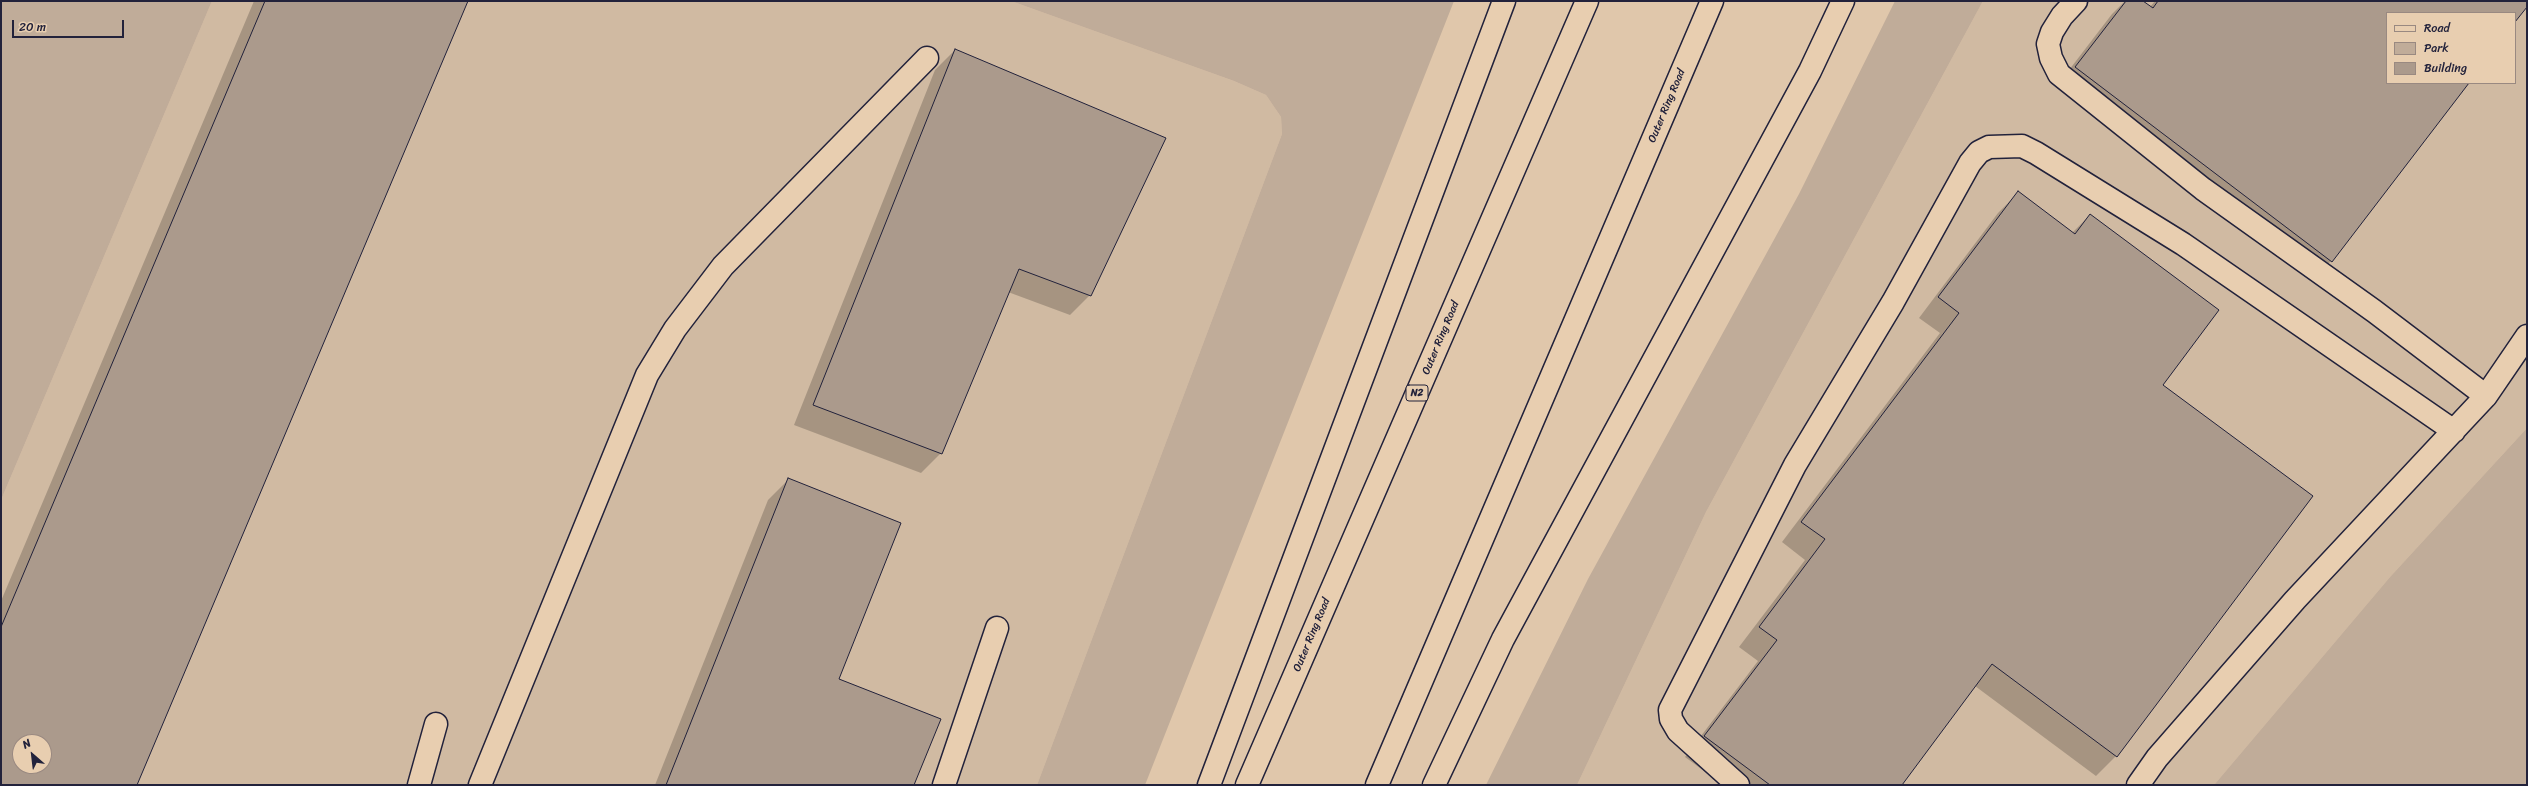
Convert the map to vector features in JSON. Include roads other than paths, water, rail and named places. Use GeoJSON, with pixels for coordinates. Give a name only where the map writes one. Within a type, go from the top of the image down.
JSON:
{"type":"FeatureCollection","features":[{"type":"Feature","properties":{"kind":"main road"},"geometry":{"type":"LineString","coordinates":[[1209,785],[1504,1]]}},
{"type":"Feature","properties":{"kind":"main road","name":"Outer Ring Road"},"geometry":{"type":"LineString","coordinates":[[1247,785],[1587,1]]}},
{"type":"Feature","properties":{"kind":"main road","name":"Outer Ring Road"},"geometry":{"type":"LineString","coordinates":[[1377,785],[1712,1]]}},
{"type":"Feature","properties":{"kind":"main road"},"geometry":{"type":"LineString","coordinates":[[1434,785],[1503,639],[1810,71],[1843,1]]}},
{"type":"Feature","properties":{"kind":"main road"},"geometry":{"type":"LineString","coordinates":[[2076,1],[2055,27],[2048,44],[2051,58],[2059,74],[2203,189],[2374,311],[2486,396]]}},
{"type":"Feature","properties":{"kind":"main road"},"geometry":{"type":"LineString","coordinates":[[480,785],[647,375],[674,328],[723,266],[928,58]]}},
{"type":"Feature","properties":{"kind":"main road"},"geometry":{"type":"LineString","coordinates":[[1738,785],[1678,731],[1671,719],[1670,710],[1795,465],[1893,302],[1970,163],[1979,152],[1989,147],[2022,146],[2036,153],[2183,244],[2454,430]]}},
{"type":"Feature","properties":{"kind":"main road"},"geometry":{"type":"LineString","coordinates":[[2138,785],[2157,758],[2295,600],[2486,396],[2527,336]]}},
{"type":"Feature","properties":{"kind":"main road"},"geometry":{"type":"LineString","coordinates":[[944,785],[997,628]]}},
{"type":"Feature","properties":{"kind":"main road"},"geometry":{"type":"LineString","coordinates":[[419,785],[436,724]]}}]}
